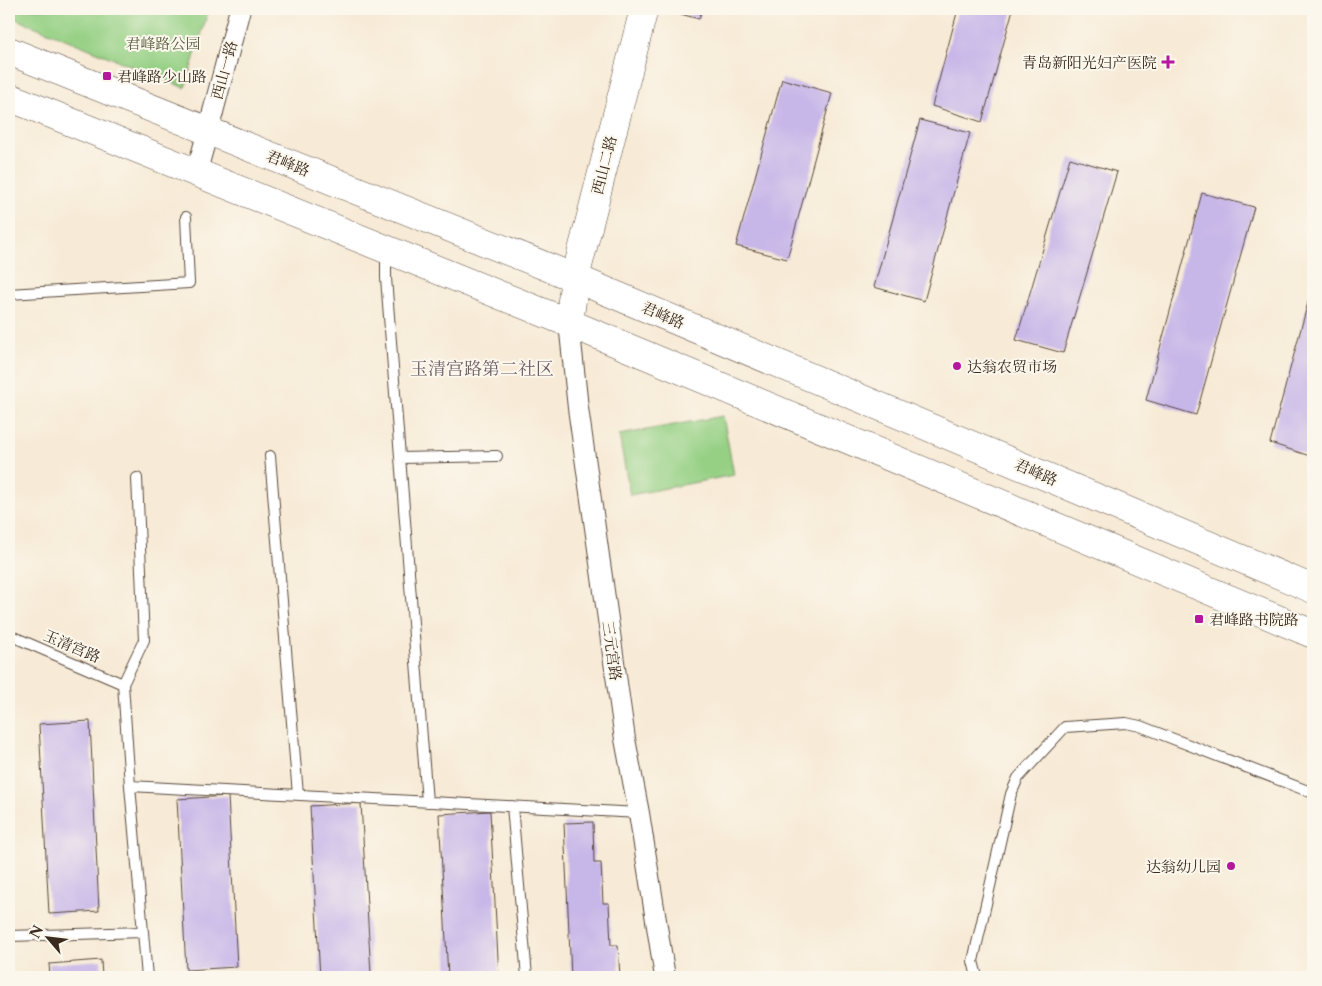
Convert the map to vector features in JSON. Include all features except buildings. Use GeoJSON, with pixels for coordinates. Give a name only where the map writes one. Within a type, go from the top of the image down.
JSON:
{"type":"FeatureCollection","features":[{"type":"Feature","properties":{"kind":"main road","name":"西山二路"},"geometry":{"type":"LineString","coordinates":[[569,323],[575,278],[644,9]]}},
{"type":"Feature","properties":{"kind":"main road","name":"君峰路"},"geometry":{"type":"LineString","coordinates":[[9,51],[575,278],[1313,589]]}},
{"type":"Feature","properties":{"kind":"main road"},"geometry":{"type":"LineString","coordinates":[[9,97],[569,323],[1313,634]]}},
{"type":"Feature","properties":{"kind":"street","name":"西山一路"},"geometry":{"type":"LineString","coordinates":[[196,174],[240,9]]}},
{"type":"Feature","properties":{"kind":"street","name":"三元宫路"},"geometry":{"type":"LineString","coordinates":[[569,323],[578,408],[623,729],[639,813],[665,977]]}},
{"type":"Feature","properties":{"kind":"lane"},"geometry":{"type":"LineString","coordinates":[[9,294],[189,283],[186,217]]}},
{"type":"Feature","properties":{"kind":"lane"},"geometry":{"type":"LineString","coordinates":[[386,250],[386,278],[427,802]]}},
{"type":"Feature","properties":{"kind":"lane"},"geometry":{"type":"LineString","coordinates":[[270,456],[298,795]]}},
{"type":"Feature","properties":{"kind":"lane"},"geometry":{"type":"LineString","coordinates":[[400,458],[497,456]]}},
{"type":"Feature","properties":{"kind":"lane"},"geometry":{"type":"LineString","coordinates":[[137,478],[144,640],[123,684],[147,977]]}},
{"type":"Feature","properties":{"kind":"lane"},"geometry":{"type":"LineString","coordinates":[[9,630],[9,635]]}},
{"type":"Feature","properties":{"kind":"lane","name":"玉清宫路"},"geometry":{"type":"LineString","coordinates":[[9,635],[123,684]]}},
{"type":"Feature","properties":{"kind":"lane"},"geometry":{"type":"LineString","coordinates":[[977,977],[973,961],[1010,794],[1018,778],[1065,727],[1126,723],[1140,726],[1313,794]]}},
{"type":"Feature","properties":{"kind":"lane"},"geometry":{"type":"LineString","coordinates":[[130,786],[639,813]]}},
{"type":"Feature","properties":{"kind":"lane"},"geometry":{"type":"LineString","coordinates":[[512,806],[528,977]]}},
{"type":"Feature","properties":{"kind":"lane"},"geometry":{"type":"LineString","coordinates":[[9,936],[143,932]]}},
{"type":"Feature","properties":{"kind":"green space","name":"君峰路公园"},"geometry":{"type":"Polygon","coordinates":[[[9,9],[209,9],[185,88],[9,16],[9,9]]]}},
{"type":"Feature","properties":{"kind":"green space"},"geometry":{"type":"Polygon","coordinates":[[[723,416],[734,475],[630,495],[619,435],[723,416]]]}},
{"type":"Feature","properties":{"kind":"place","name":"青岛新阳光妇产医院"},"geometry":{"type":"Point","coordinates":[1168,62]}},
{"type":"Feature","properties":{"kind":"place","name":"君峰路少山路"},"geometry":{"type":"Point","coordinates":[107,76]}},
{"type":"Feature","properties":{"kind":"place","name":"达翁农贸市场"},"geometry":{"type":"Point","coordinates":[957,366]}},
{"type":"Feature","properties":{"kind":"place","name":"君峰路书院路"},"geometry":{"type":"Point","coordinates":[1199,619]}},
{"type":"Feature","properties":{"kind":"place","name":"达翁幼儿园"},"geometry":{"type":"Point","coordinates":[1231,866]}},
{"type":"Feature","properties":{"kind":"district","name":"玉清宫路第二社区"},"geometry":{"type":"Point","coordinates":[482,369]}}]}
